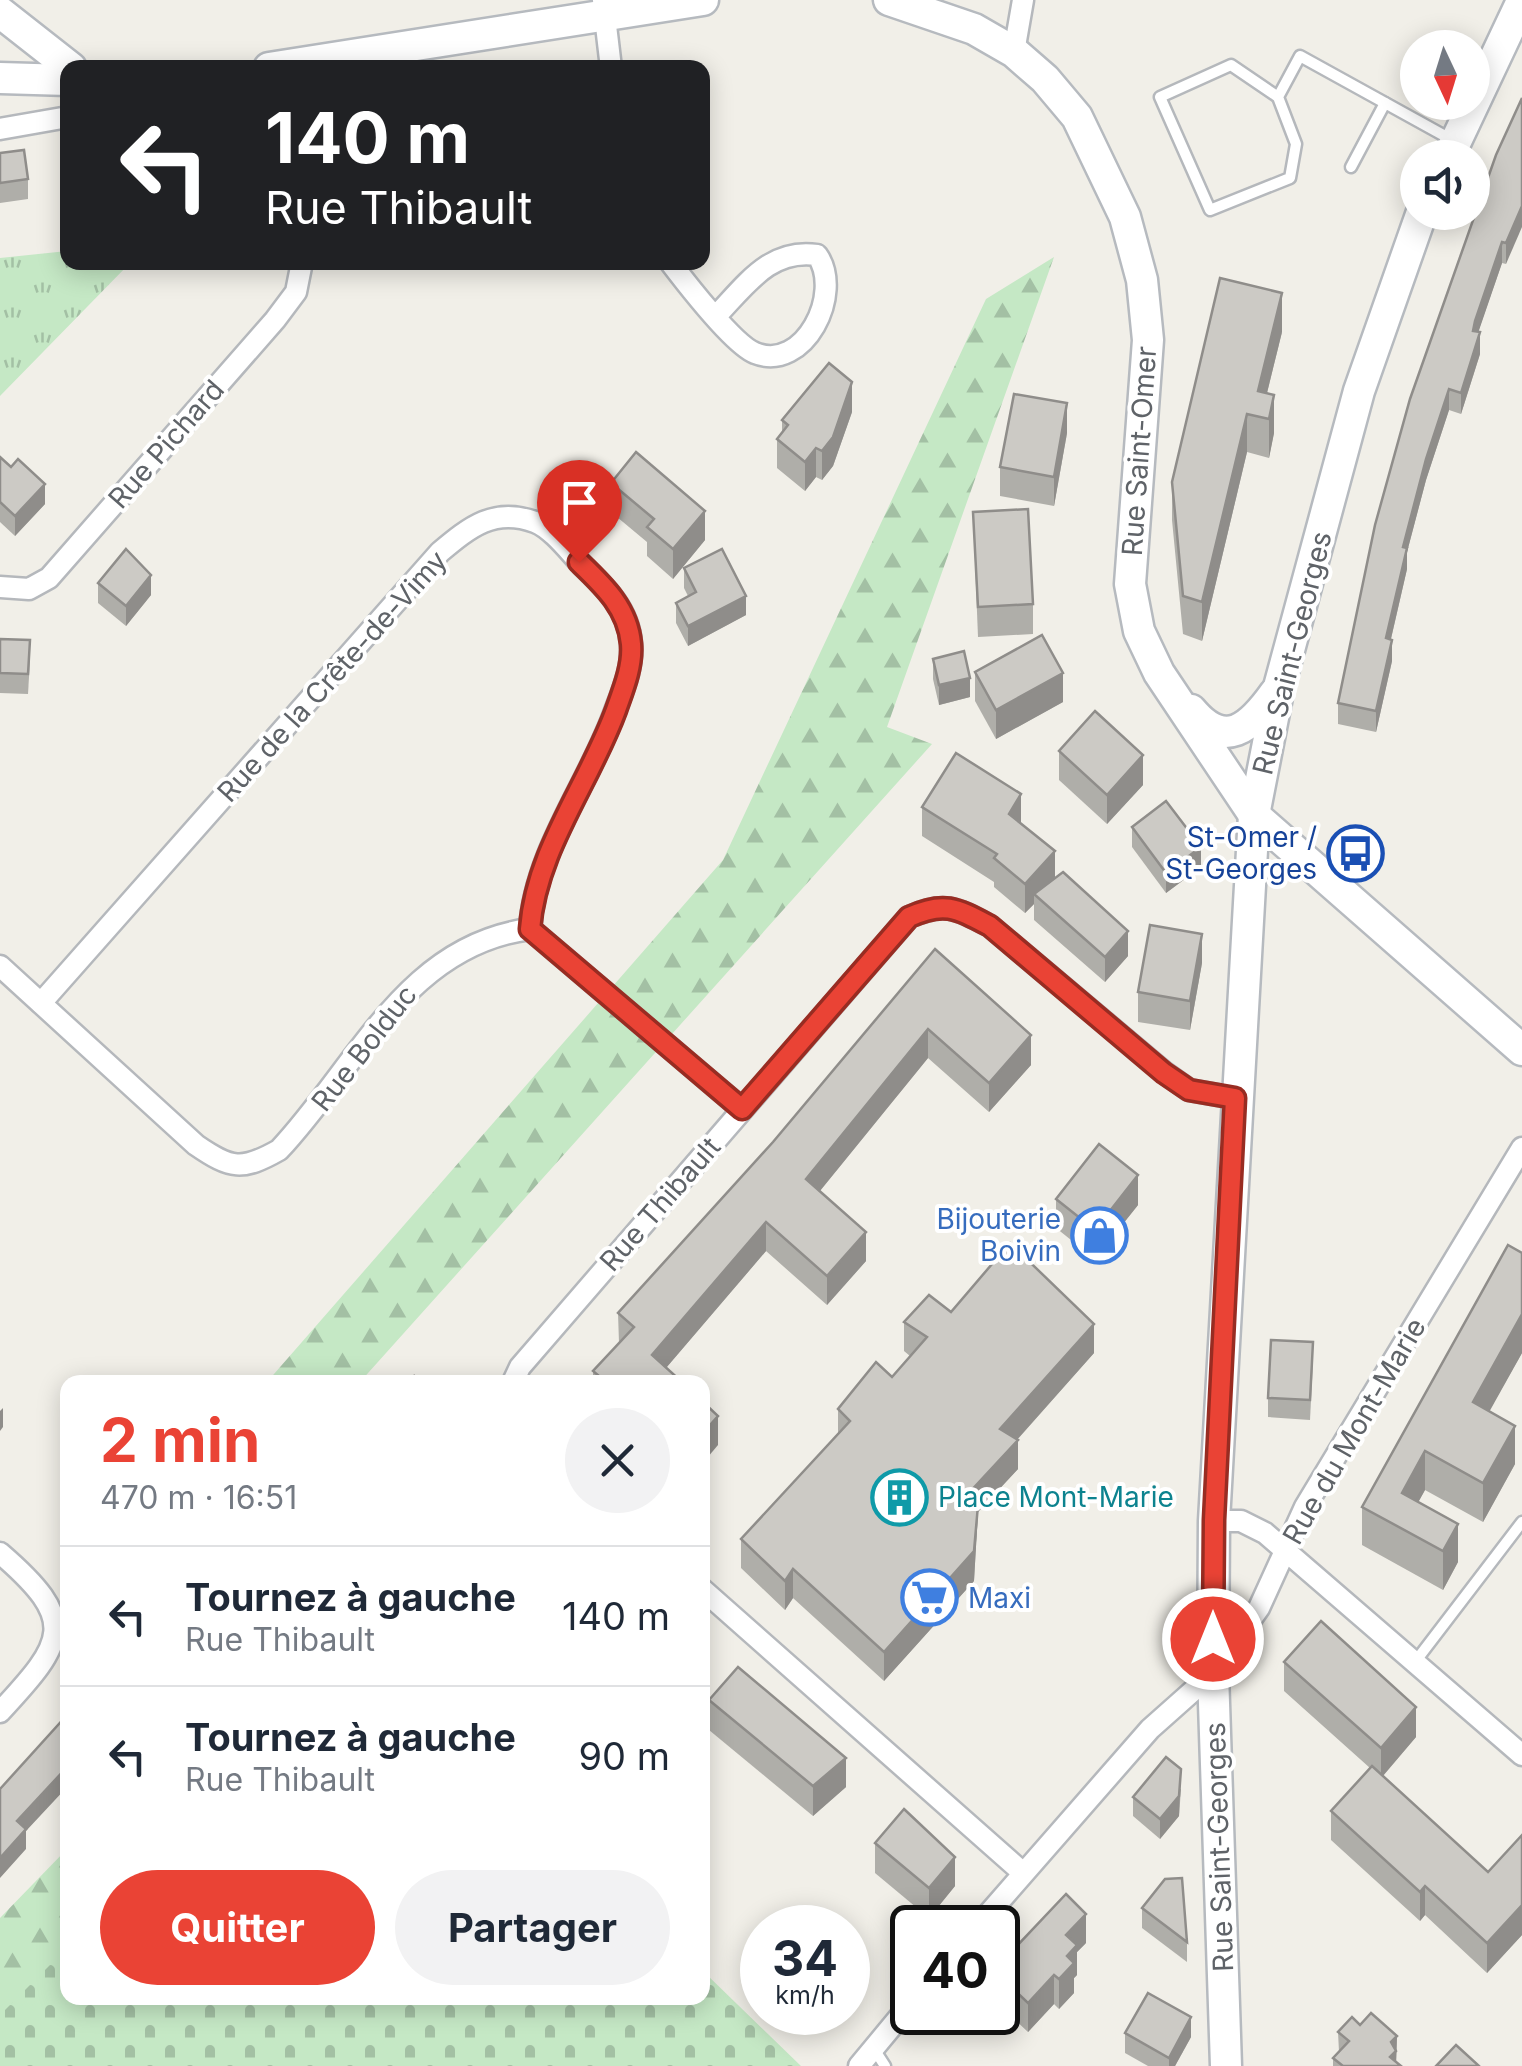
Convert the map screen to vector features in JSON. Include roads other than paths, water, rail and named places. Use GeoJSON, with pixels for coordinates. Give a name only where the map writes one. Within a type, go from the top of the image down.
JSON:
{"type":"FeatureCollection","features":[{"type":"Feature","properties":{"kind":"street"},"geometry":{"type":"LineString","coordinates":[[317,60],[604,8],[703,0]]}},
{"type":"Feature","properties":{"kind":"street","name":"Rue Saint-Omer"},"geometry":{"type":"LineString","coordinates":[[889,0],[943,16],[1014,52],[1077,117],[1125,217],[1142,280],[1149,382],[1131,537],[1130,584],[1139,630],[1159,674],[1254,816],[1522,1050]]}},
{"type":"Feature","properties":{"kind":"street"},"geometry":{"type":"LineString","coordinates":[[1014,52],[1022,0]]}},
{"type":"Feature","properties":{"kind":"street"},"geometry":{"type":"LineString","coordinates":[[1457,140],[1522,1]]}},
{"type":"Feature","properties":{"kind":"street"},"geometry":{"type":"LineString","coordinates":[[604,8],[610,60]]}},
{"type":"Feature","properties":{"kind":"street"},"geometry":{"type":"LineString","coordinates":[[0,11],[0,26]]}},
{"type":"Feature","properties":{"kind":"street"},"geometry":{"type":"LineString","coordinates":[[0,11],[61,60]]}},
{"type":"Feature","properties":{"kind":"street"},"geometry":{"type":"LineString","coordinates":[[0,78],[60,80]]}},
{"type":"Feature","properties":{"kind":"street"},"geometry":{"type":"LineString","coordinates":[[0,129],[60,118]]}},
{"type":"Feature","properties":{"kind":"street","name":"Rue Saint-Georges"},"geometry":{"type":"LineString","coordinates":[[1226,2066],[1213,1673],[1214,1520],[1254,816],[1280,686],[1359,391],[1416,230]]}},
{"type":"Feature","properties":{"kind":"street"},"geometry":{"type":"LineString","coordinates":[[677,270],[716,316],[753,353],[772,356],[788,352],[820,324],[828,291],[826,268],[817,255],[796,252],[777,257],[716,316]]}},
{"type":"Feature","properties":{"kind":"street","name":"Rue Pichard"},"geometry":{"type":"LineString","coordinates":[[0,587],[28,589],[49,578],[275,320],[296,292],[300,270]]}},
{"type":"Feature","properties":{"kind":"street","name":"Rue de la Crête-de-Vimy"},"geometry":{"type":"LineString","coordinates":[[41,1003],[440,552],[487,517],[514,517],[539,524],[613,594],[631,644],[626,680],[606,736],[542,869],[530,929]]}},
{"type":"Feature","properties":{"kind":"street"},"geometry":{"type":"LineString","coordinates":[[1159,674],[1200,722],[1211,729],[1232,733],[1250,724],[1280,686]]}},
{"type":"Feature","properties":{"kind":"street","name":"Rue Thibault"},"geometry":{"type":"LineString","coordinates":[[516,1375],[909,917],[934,906],[960,910],[990,926],[1189,1090],[1235,1098]]}},
{"type":"Feature","properties":{"kind":"street"},"geometry":{"type":"LineString","coordinates":[[530,929],[742,1109]]}},
{"type":"Feature","properties":{"kind":"street","name":"Rue Bolduc"},"geometry":{"type":"LineString","coordinates":[[0,966],[196,1145],[232,1166],[279,1150],[418,979],[452,954],[493,934],[530,929]]}},
{"type":"Feature","properties":{"kind":"street","name":"Rue du Mont-Marie"},"geometry":{"type":"LineString","coordinates":[[995,1905],[1150,1729],[1213,1673],[1259,1608],[1304,1507],[1522,1148]]}},
{"type":"Feature","properties":{"kind":"street"},"geometry":{"type":"LineString","coordinates":[[1214,1520],[1242,1521],[1265,1533],[1522,1755]]}},
{"type":"Feature","properties":{"kind":"street"},"geometry":{"type":"LineString","coordinates":[[0,1554],[49,1601],[56,1620],[52,1647],[42,1667],[0,1712]]}},
{"type":"Feature","properties":{"kind":"street"},"geometry":{"type":"LineString","coordinates":[[710,1596],[1022,1872]]}},
{"type":"Feature","properties":{"kind":"street"},"geometry":{"type":"LineString","coordinates":[[859,2066],[879,2057],[892,2035]]}},
{"type":"Feature","properties":{"kind":"lane"},"geometry":{"type":"LineString","coordinates":[[1278,97],[1232,65],[1160,97],[1210,210],[1290,178],[1296,144],[1278,97],[1300,56],[1385,102],[1438,140]]}},
{"type":"Feature","properties":{"kind":"lane"},"geometry":{"type":"LineString","coordinates":[[1351,167],[1385,102]]}},
{"type":"Feature","properties":{"kind":"lane"},"geometry":{"type":"LineString","coordinates":[[1414,1663],[1522,1522]]}},
{"type":"Feature","properties":{"kind":"place","name":"St-Omer / St-Georges"},"geometry":{"type":"Point","coordinates":[1356,853]}},
{"type":"Feature","properties":{"kind":"place","name":"Bijouterie Boivin"},"geometry":{"type":"Point","coordinates":[1100,1235]}},
{"type":"Feature","properties":{"kind":"place","name":"Place Mont-Marie"},"geometry":{"type":"Point","coordinates":[899,1497]}},
{"type":"Feature","properties":{"kind":"place","name":"Maxi"},"geometry":{"type":"Point","coordinates":[929,1598]}}]}
